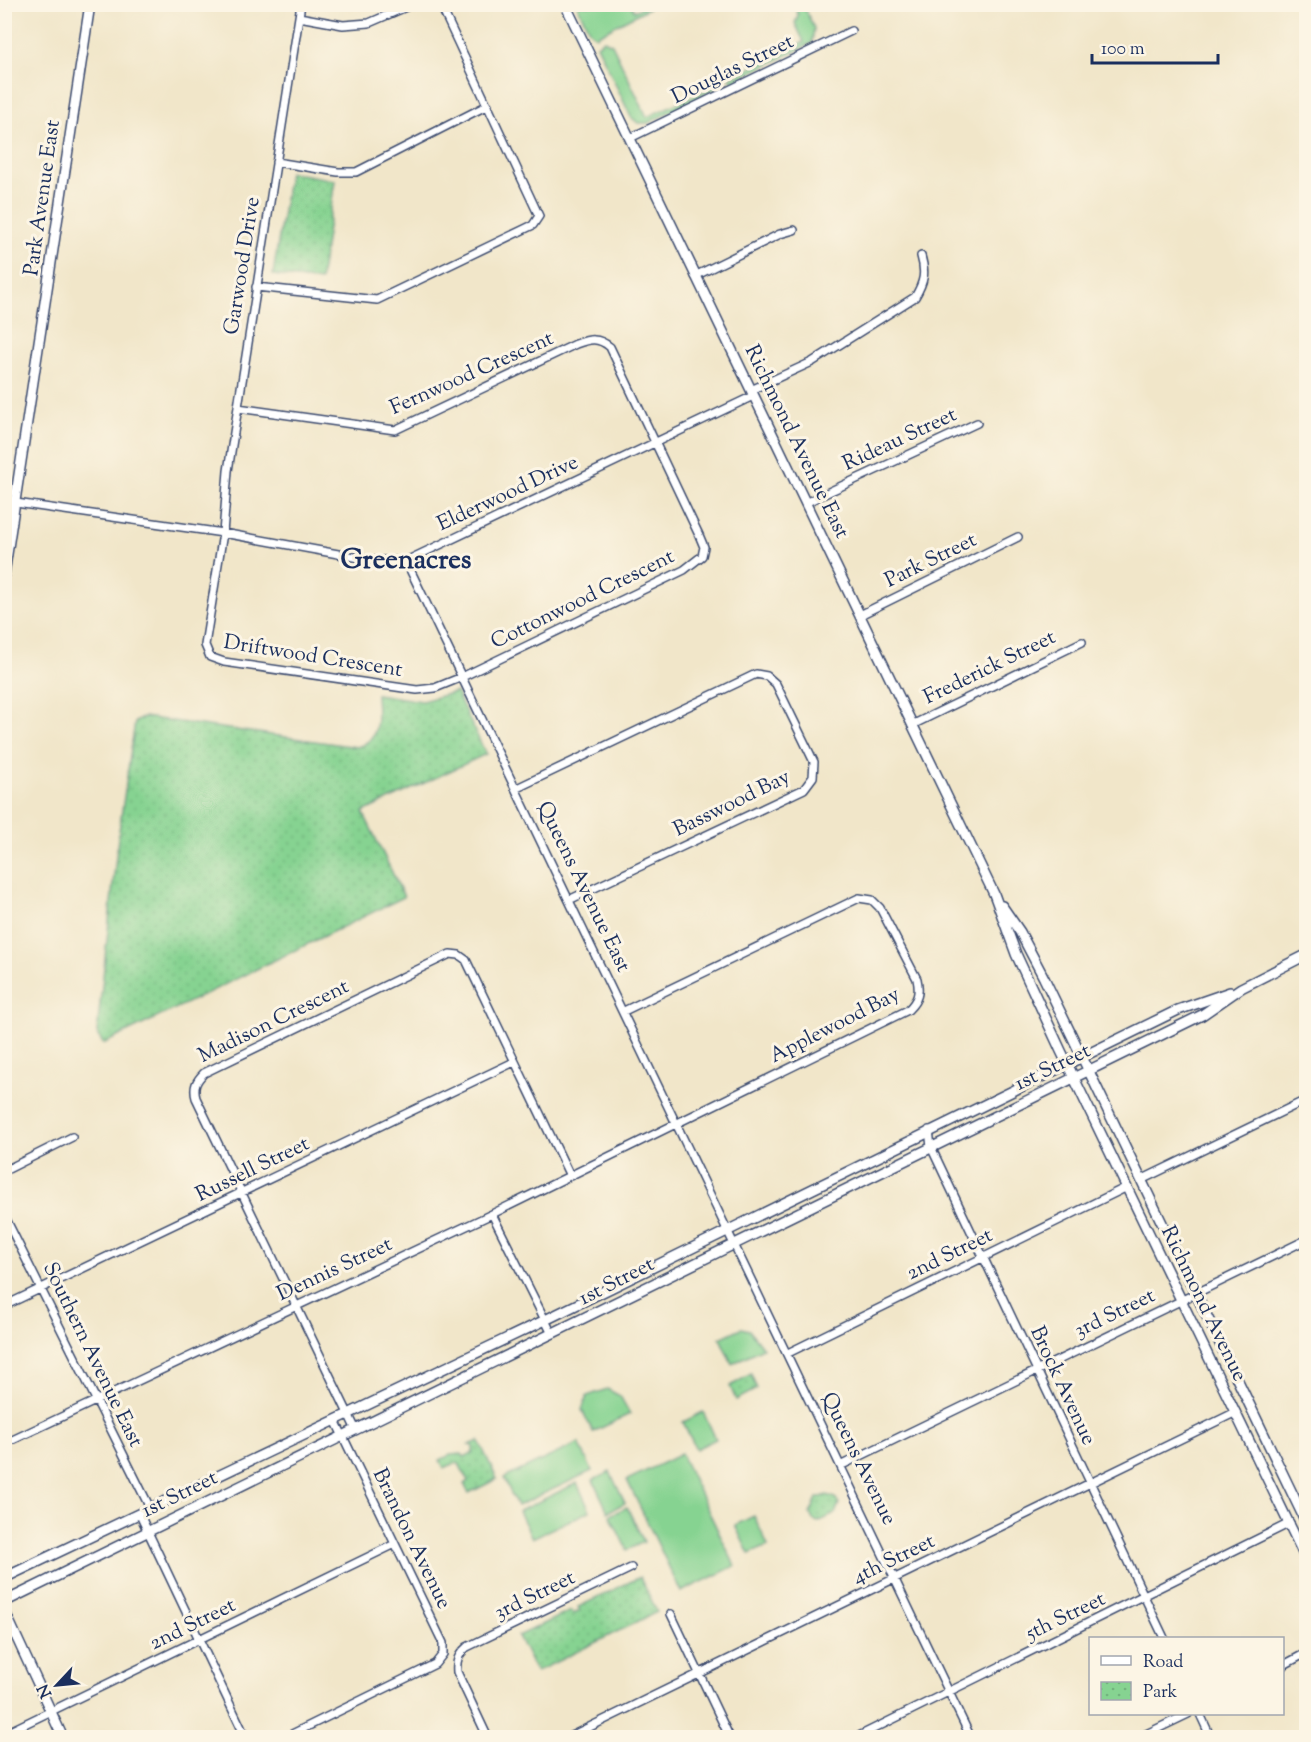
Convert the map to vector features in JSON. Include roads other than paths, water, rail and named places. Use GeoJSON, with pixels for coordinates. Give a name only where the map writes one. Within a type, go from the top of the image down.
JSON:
{"type":"FeatureCollection","features":[{"type":"Feature","properties":{"kind":"main road","name":"Park Avenue East"},"geometry":{"type":"LineString","coordinates":[[4,574],[90,4]]}},
{"type":"Feature","properties":{"kind":"main road","name":"Richmond Avenue East"},"geometry":{"type":"LineString","coordinates":[[565,4],[994,894],[1016,954],[1067,1064]]}},
{"type":"Feature","properties":{"kind":"main road","name":"Richmond Avenue East"},"geometry":{"type":"LineString","coordinates":[[994,894],[1020,932],[1082,1057]]}},
{"type":"Feature","properties":{"kind":"main road","name":"1st Street"},"geometry":{"type":"LineString","coordinates":[[4,1578],[151,1510],[544,1320],[1178,1010],[1241,988],[1306,955]]}},
{"type":"Feature","properties":{"kind":"main road","name":"1st Street"},"geometry":{"type":"LineString","coordinates":[[4,1602],[1202,1015],[1241,988]]}},
{"type":"Feature","properties":{"kind":"main road","name":"Richmond Avenue"},"geometry":{"type":"LineString","coordinates":[[1082,1057],[1306,1522]]}},
{"type":"Feature","properties":{"kind":"main road","name":"Richmond Avenue"},"geometry":{"type":"LineString","coordinates":[[1067,1064],[1306,1558]]}},
{"type":"Feature","properties":{"kind":"main road"},"geometry":{"type":"LineString","coordinates":[[4,1610],[63,1737]]}},
{"type":"Feature","properties":{"kind":"street","name":"Garwood Drive"},"geometry":{"type":"LineString","coordinates":[[223,533],[238,408],[301,4]]}},
{"type":"Feature","properties":{"kind":"street"},"geometry":{"type":"LineString","coordinates":[[299,17],[343,25],[369,23],[413,4]]}},
{"type":"Feature","properties":{"kind":"street"},"geometry":{"type":"LineString","coordinates":[[256,287],[377,300],[533,225],[539,216],[532,195],[440,4]]}},
{"type":"Feature","properties":{"kind":"street","name":"Douglas Street"},"geometry":{"type":"LineString","coordinates":[[630,138],[851,31]]}},
{"type":"Feature","properties":{"kind":"street"},"geometry":{"type":"LineString","coordinates":[[276,162],[338,172],[356,172],[488,105]]}},
{"type":"Feature","properties":{"kind":"street"},"geometry":{"type":"LineString","coordinates":[[695,276],[780,234],[794,230]]}},
{"type":"Feature","properties":{"kind":"street","name":"Elderwood Drive"},"geometry":{"type":"LineString","coordinates":[[16,503],[223,533],[371,560],[406,561],[656,444],[752,393],[765,383],[812,362],[915,297],[923,284],[925,270],[921,256]]}},
{"type":"Feature","properties":{"kind":"street","name":"Fernwood Crescent"},"geometry":{"type":"LineString","coordinates":[[238,408],[395,430],[590,339],[602,340],[610,347],[656,444]]}},
{"type":"Feature","properties":{"kind":"street","name":"Rideau Street"},"geometry":{"type":"LineString","coordinates":[[805,503],[977,423]]}},
{"type":"Feature","properties":{"kind":"street","name":"Cottonwood Crescent"},"geometry":{"type":"LineString","coordinates":[[462,676],[684,570],[702,556],[704,547],[656,444]]}},
{"type":"Feature","properties":{"kind":"street","name":"Driftwood Crescent"},"geometry":{"type":"LineString","coordinates":[[223,533],[205,645],[210,657],[224,662],[417,690],[435,688],[462,676]]}},
{"type":"Feature","properties":{"kind":"street","name":"Park Street"},"geometry":{"type":"LineString","coordinates":[[860,615],[1018,537]]}},
{"type":"Feature","properties":{"kind":"street","name":"Queens Avenue East"},"geometry":{"type":"LineString","coordinates":[[406,561],[729,1228]]}},
{"type":"Feature","properties":{"kind":"street","name":"Frederick Street"},"geometry":{"type":"LineString","coordinates":[[912,725],[1082,642]]}},
{"type":"Feature","properties":{"kind":"street","name":"Basswood Bay"},"geometry":{"type":"LineString","coordinates":[[517,788],[756,674],[767,675],[776,684],[814,762],[813,777],[804,789],[571,899]]}},
{"type":"Feature","properties":{"kind":"street","name":"Applewood Bay"},"geometry":{"type":"LineString","coordinates":[[624,1011],[859,898],[872,900],[880,908],[917,979],[920,991],[917,1002],[908,1010],[678,1122]]}},
{"type":"Feature","properties":{"kind":"street","name":"Madison Crescent"},"geometry":{"type":"LineString","coordinates":[[356,1430],[194,1089],[197,1079],[214,1068],[450,954],[459,954],[466,960],[570,1176]]}},
{"type":"Feature","properties":{"kind":"street","name":"Russell Street"},"geometry":{"type":"LineString","coordinates":[[4,1306],[514,1062]]}},
{"type":"Feature","properties":{"kind":"street"},"geometry":{"type":"LineString","coordinates":[[1141,1180],[1306,1100]]}},
{"type":"Feature","properties":{"kind":"street","name":"Dennis Street"},"geometry":{"type":"LineString","coordinates":[[4,1444],[97,1403],[492,1214],[678,1122]]}},
{"type":"Feature","properties":{"kind":"street","name":"Brock Avenue"},"geometry":{"type":"LineString","coordinates":[[929,1130],[931,1147],[1164,1637]]}},
{"type":"Feature","properties":{"kind":"street"},"geometry":{"type":"LineString","coordinates":[[4,1172],[72,1137]]}},
{"type":"Feature","properties":{"kind":"street","name":"2nd Street"},"geometry":{"type":"LineString","coordinates":[[788,1353],[1127,1187]]}},
{"type":"Feature","properties":{"kind":"street"},"geometry":{"type":"LineString","coordinates":[[492,1214],[552,1334]]}},
{"type":"Feature","properties":{"kind":"street","name":"Southern Avenue East"},"geometry":{"type":"LineString","coordinates":[[4,1215],[151,1510]]}},
{"type":"Feature","properties":{"kind":"street","name":"Queens Avenue"},"geometry":{"type":"LineString","coordinates":[[729,1228],[971,1737]]}},
{"type":"Feature","properties":{"kind":"street","name":"3rd Street"},"geometry":{"type":"LineString","coordinates":[[842,1465],[1306,1240]]}},
{"type":"Feature","properties":{"kind":"street","name":"4th Street"},"geometry":{"type":"LineString","coordinates":[[567,1737],[1090,1485],[1236,1412]]}},
{"type":"Feature","properties":{"kind":"street","name":"Brandon Avenue"},"geometry":{"type":"LineString","coordinates":[[284,1737],[435,1664],[441,1657],[442,1642],[335,1420]]}},
{"type":"Feature","properties":{"kind":"street"},"geometry":{"type":"LineString","coordinates":[[140,1515],[246,1737]]}},
{"type":"Feature","properties":{"kind":"street","name":"5th Street"},"geometry":{"type":"LineString","coordinates":[[855,1737],[1144,1597],[1290,1523]]}},
{"type":"Feature","properties":{"kind":"street","name":"2nd Street"},"geometry":{"type":"LineString","coordinates":[[4,1734],[395,1544]]}},
{"type":"Feature","properties":{"kind":"street","name":"3rd Street"},"geometry":{"type":"LineString","coordinates":[[488,1737],[457,1672],[458,1657],[467,1647],[631,1568]]}},
{"type":"Feature","properties":{"kind":"street"},"geometry":{"type":"LineString","coordinates":[[671,1614],[730,1737]]}},
{"type":"Feature","properties":{"kind":"street"},"geometry":{"type":"LineString","coordinates":[[1284,1665],[1306,1653]]}},
{"type":"Feature","properties":{"kind":"street"},"geometry":{"type":"LineString","coordinates":[[1138,1737],[1184,1715]]}},
{"type":"Feature","properties":{"kind":"street"},"geometry":{"type":"LineString","coordinates":[[1201,1715],[1211,1737]]}},
{"type":"Feature","properties":{"kind":"district","name":"Greenacres"},"geometry":{"type":"Point","coordinates":[406,561]}}]}
